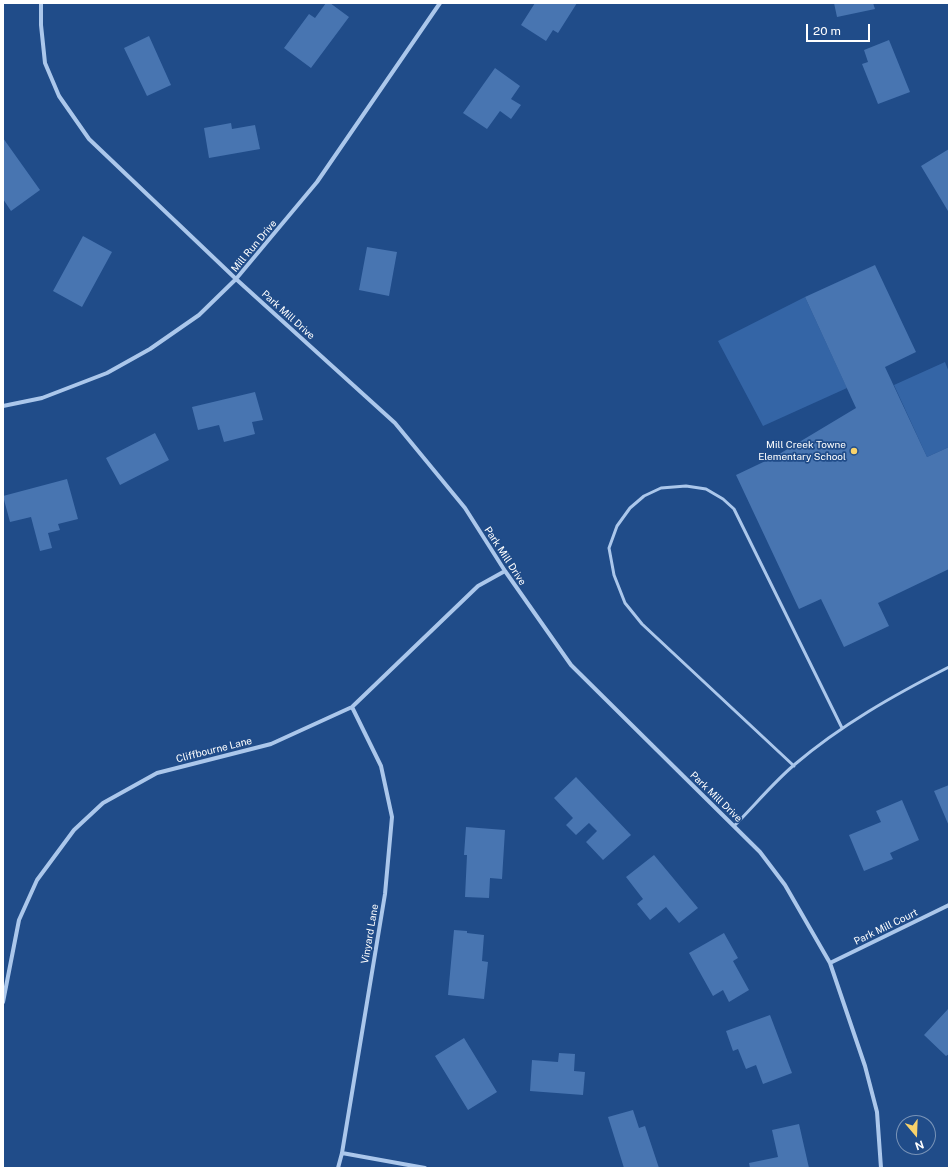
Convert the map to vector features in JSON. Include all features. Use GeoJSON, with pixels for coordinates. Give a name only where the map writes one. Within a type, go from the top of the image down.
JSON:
{"type":"FeatureCollection","features":[{"type":"Feature","properties":{"kind":"street","name":"Park Mill Drive"},"geometry":{"type":"LineString","coordinates":[[41,3],[41,25],[45,63],[59,96],[89,139],[236,279],[395,423],[465,508],[505,571],[570,665],[760,852],[785,885],[830,963],[865,1066],[877,1112],[881,1168]]}},
{"type":"Feature","properties":{"kind":"street","name":"Mill Run Drive"},"geometry":{"type":"LineString","coordinates":[[3,406],[42,398],[107,373],[144,353],[199,315],[236,279],[317,182],[440,3]]}},
{"type":"Feature","properties":{"kind":"street","name":"Cliffbourne Lane"},"geometry":{"type":"LineString","coordinates":[[3,1002],[19,920],[37,880],[74,830],[103,803],[157,773],[271,744],[352,707],[478,586],[505,571]]}},
{"type":"Feature","properties":{"kind":"street","name":"Vinyard Lane"},"geometry":{"type":"LineString","coordinates":[[338,1168],[342,1153],[385,894],[392,817],[381,766],[352,707]]}},
{"type":"Feature","properties":{"kind":"street","name":"Park Mill Court"},"geometry":{"type":"LineString","coordinates":[[830,963],[949,905]]}},
{"type":"Feature","properties":{"kind":"street"},"geometry":{"type":"LineString","coordinates":[[342,1153],[425,1168]]}},
{"type":"Feature","properties":{"kind":"lane"},"geometry":{"type":"LineString","coordinates":[[794,766],[642,624],[625,603],[614,575],[609,548],[617,526],[630,508],[644,496],[661,488],[686,486],[700,488],[706,489],[723,499],[734,509],[842,728]]}},
{"type":"Feature","properties":{"kind":"lane"},"geometry":{"type":"LineString","coordinates":[[734,826],[794,766],[842,728],[912,686],[949,667]]}},
{"type":"Feature","properties":{"kind":"shaded area"},"geometry":{"type":"Polygon","coordinates":[[[805,297],[847,388],[763,426],[718,341],[805,297]]]}},
{"type":"Feature","properties":{"kind":"shaded area"},"geometry":{"type":"Polygon","coordinates":[[[945,362],[949,372],[949,447],[927,457],[894,385],[945,362]]]}},
{"type":"Feature","properties":{"kind":"building"},"geometry":{"type":"Polygon","coordinates":[[[326,3],[330,3],[349,17],[311,68],[284,48],[309,14],[315,18],[326,3]]]}},
{"type":"Feature","properties":{"kind":"building"},"geometry":{"type":"Polygon","coordinates":[[[535,3],[577,3],[558,33],[553,30],[546,41],[521,25],[535,3]]]}},
{"type":"Feature","properties":{"kind":"building"},"geometry":{"type":"Polygon","coordinates":[[[834,3],[873,3],[875,9],[837,17],[834,3]]]}},
{"type":"Feature","properties":{"kind":"building"},"geometry":{"type":"Polygon","coordinates":[[[149,36],[171,85],[147,96],[124,48],[149,36]]]}},
{"type":"Feature","properties":{"kind":"building"},"geometry":{"type":"Polygon","coordinates":[[[889,40],[910,92],[878,104],[862,64],[868,62],[864,50],[889,40]]]}},
{"type":"Feature","properties":{"kind":"building"},"geometry":{"type":"Polygon","coordinates":[[[495,68],[520,86],[511,99],[521,105],[511,119],[500,111],[487,129],[463,113],[495,68]]]}},
{"type":"Feature","properties":{"kind":"building"},"geometry":{"type":"Polygon","coordinates":[[[231,123],[232,129],[255,125],[260,149],[209,158],[204,128],[231,123]]]}},
{"type":"Feature","properties":{"kind":"building"},"geometry":{"type":"Polygon","coordinates":[[[3,138],[40,190],[11,211],[3,199],[3,138]]]}},
{"type":"Feature","properties":{"kind":"building"},"geometry":{"type":"Polygon","coordinates":[[[949,149],[949,210],[948,211],[921,166],[949,149]]]}},
{"type":"Feature","properties":{"kind":"building"},"geometry":{"type":"Polygon","coordinates":[[[83,236],[112,252],[82,307],[53,291],[83,236]]]}},
{"type":"Feature","properties":{"kind":"building"},"geometry":{"type":"Polygon","coordinates":[[[367,247],[397,252],[389,296],[359,290],[367,247]]]}},
{"type":"Feature","properties":{"kind":"building","name":"Mill Creek Towne Elementary School"},"geometry":{"type":"Polygon","coordinates":[[[875,265],[916,352],[885,367],[927,457],[949,447],[949,569],[878,603],[889,626],[844,647],[821,599],[799,609],[736,475],[776,456],[856,408],[805,297],[875,265]]]}},
{"type":"Feature","properties":{"kind":"building"},"geometry":{"type":"Polygon","coordinates":[[[255,392],[263,420],[252,422],[255,434],[224,442],[219,425],[198,430],[192,407],[255,392]]]}},
{"type":"Feature","properties":{"kind":"building"},"geometry":{"type":"Polygon","coordinates":[[[155,433],[169,460],[120,485],[106,458],[155,433]]]}},
{"type":"Feature","properties":{"kind":"building"},"geometry":{"type":"Polygon","coordinates":[[[67,479],[78,519],[58,524],[60,530],[48,533],[52,548],[40,551],[31,517],[10,522],[3,496],[67,479]]]}},
{"type":"Feature","properties":{"kind":"building"},"geometry":{"type":"Polygon","coordinates":[[[576,777],[631,835],[603,860],[586,842],[597,831],[589,823],[576,835],[566,825],[573,818],[554,798],[576,777]]]}},
{"type":"Feature","properties":{"kind":"building"},"geometry":{"type":"Polygon","coordinates":[[[949,785],[949,826],[934,791],[949,785]]]}},
{"type":"Feature","properties":{"kind":"building"},"geometry":{"type":"Polygon","coordinates":[[[902,800],[919,840],[890,853],[893,859],[864,871],[849,835],[881,822],[876,811],[902,800]]]}},
{"type":"Feature","properties":{"kind":"building"},"geometry":{"type":"Polygon","coordinates":[[[466,827],[505,830],[502,879],[490,878],[489,898],[465,897],[467,855],[464,855],[466,827]]]}},
{"type":"Feature","properties":{"kind":"building"},"geometry":{"type":"Polygon","coordinates":[[[654,855],[698,908],[679,923],[666,907],[650,920],[637,904],[643,899],[626,877],[654,855]]]}},
{"type":"Feature","properties":{"kind":"building"},"geometry":{"type":"Polygon","coordinates":[[[454,930],[484,935],[482,961],[488,962],[484,999],[448,995],[454,930]]]}},
{"type":"Feature","properties":{"kind":"building"},"geometry":{"type":"Polygon","coordinates":[[[724,933],[738,958],[733,961],[749,990],[729,1002],[723,990],[713,996],[689,953],[724,933]]]}},
{"type":"Feature","properties":{"kind":"building"},"geometry":{"type":"Polygon","coordinates":[[[949,1008],[949,1054],[946,1056],[924,1035],[949,1008]]]}},
{"type":"Feature","properties":{"kind":"building"},"geometry":{"type":"Polygon","coordinates":[[[770,1015],[792,1073],[763,1084],[756,1065],[746,1069],[738,1049],[733,1051],[726,1031],[770,1015]]]}},
{"type":"Feature","properties":{"kind":"building"},"geometry":{"type":"Polygon","coordinates":[[[464,1038],[497,1092],[468,1110],[435,1056],[464,1038]]]}},
{"type":"Feature","properties":{"kind":"building"},"geometry":{"type":"Polygon","coordinates":[[[559,1053],[575,1054],[574,1071],[585,1072],[583,1095],[530,1091],[532,1060],[558,1062],[559,1053]]]}},
{"type":"Feature","properties":{"kind":"building"},"geometry":{"type":"Polygon","coordinates":[[[633,1110],[639,1128],[645,1126],[659,1168],[624,1168],[608,1117],[633,1110]]]}},
{"type":"Feature","properties":{"kind":"building"},"geometry":{"type":"Polygon","coordinates":[[[799,1124],[809,1168],[750,1168],[749,1163],[778,1157],[772,1130],[799,1124]]]}},
{"type":"Feature","properties":{"kind":"place","name":"Mill Creek Towne Elementary School"},"geometry":{"type":"Point","coordinates":[854,451]}}]}
